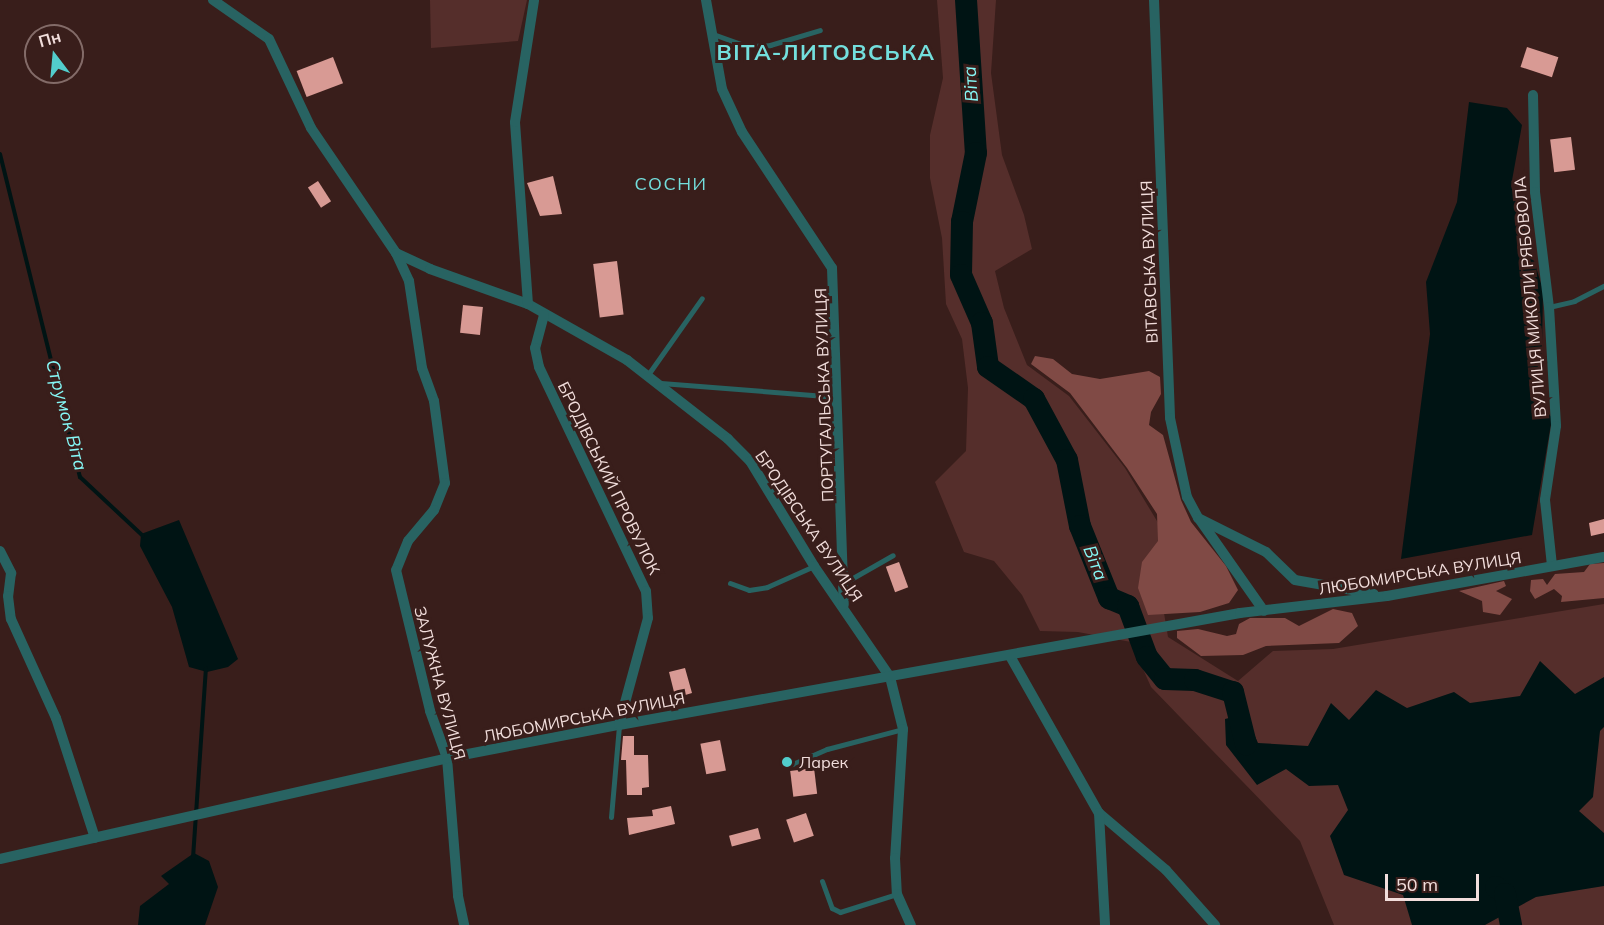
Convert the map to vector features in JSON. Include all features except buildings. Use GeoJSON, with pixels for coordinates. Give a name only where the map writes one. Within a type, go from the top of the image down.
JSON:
{"type":"FeatureCollection","features":[{"type":"Feature","properties":{"kind":"street"},"geometry":{"type":"LineString","coordinates":[[213,0],[269,39],[311,129],[396,253]]}},
{"type":"Feature","properties":{"kind":"street"},"geometry":{"type":"LineString","coordinates":[[528,304],[515,122],[534,0]]}},
{"type":"Feature","properties":{"kind":"street","name":"ПОРТУГАЛЬСЬКА ВУЛИЦЯ"},"geometry":{"type":"LineString","coordinates":[[706,0],[709,33],[722,89],[742,132],[832,268],[844,605]]}},
{"type":"Feature","properties":{"kind":"street","name":"ВІТАВСЬКА ВУЛИЦЯ"},"geometry":{"type":"LineString","coordinates":[[1154,0],[1170,418],[1176,461],[1187,497],[1198,518],[1264,611]]}},
{"type":"Feature","properties":{"kind":"street","name":"ВУЛИЦЯ МИКОЛИ РЯБОВОЛА"},"geometry":{"type":"LineString","coordinates":[[1533,95],[1534,192],[1549,307],[1556,426],[1545,500],[1552,566]]}},
{"type":"Feature","properties":{"kind":"street","name":"БРОДІВСЬКА ВУЛИЦЯ"},"geometry":{"type":"LineString","coordinates":[[396,253],[430,269],[528,304],[627,360],[659,383],[750,461],[814,566],[844,605],[890,677],[903,729],[895,858],[897,894],[911,925]]}},
{"type":"Feature","properties":{"kind":"street","name":"ЗАЛУЖНА ВУЛИЦЯ"},"geometry":{"type":"LineString","coordinates":[[396,253],[409,281],[422,368],[434,401],[445,483],[434,510],[408,541],[396,570],[430,711],[447,758],[458,896],[464,925]]}},
{"type":"Feature","properties":{"kind":"street","name":"БРОДІВСЬКИЙ ПРОВУЛОК"},"geometry":{"type":"LineString","coordinates":[[544,315],[535,348],[539,367],[646,591],[648,618],[619,725]]}},
{"type":"Feature","properties":{"kind":"street"},"geometry":{"type":"LineString","coordinates":[[1198,518],[1266,552],[1295,580],[1387,596]]}},
{"type":"Feature","properties":{"kind":"street"},"geometry":{"type":"LineString","coordinates":[[0,550],[12,573],[8,596],[11,619],[56,718],[95,838]]}},
{"type":"Feature","properties":{"kind":"street","name":"ЛЮБОМИРСЬКА ВУЛИЦЯ"},"geometry":{"type":"LineString","coordinates":[[0,859],[447,758],[619,725],[1010,656],[1081,640],[1240,613],[1387,596],[1604,557]]}},
{"type":"Feature","properties":{"kind":"street"},"geometry":{"type":"LineString","coordinates":[[1010,656],[1099,813],[1166,870],[1215,925]]}},
{"type":"Feature","properties":{"kind":"street"},"geometry":{"type":"LineString","coordinates":[[1099,813],[1105,925]]}},
{"type":"Feature","properties":{"kind":"lane"},"geometry":{"type":"LineString","coordinates":[[709,33],[746,46],[770,45],[820,30]]}},
{"type":"Feature","properties":{"kind":"lane"},"geometry":{"type":"LineString","coordinates":[[1549,307],[1574,301],[1604,286]]}},
{"type":"Feature","properties":{"kind":"lane"},"geometry":{"type":"LineString","coordinates":[[647,376],[702,298]]}},
{"type":"Feature","properties":{"kind":"lane"},"geometry":{"type":"LineString","coordinates":[[659,383],[838,397]]}},
{"type":"Feature","properties":{"kind":"lane"},"geometry":{"type":"LineString","coordinates":[[844,583],[893,555]]}},
{"type":"Feature","properties":{"kind":"lane"},"geometry":{"type":"LineString","coordinates":[[730,583],[749,590],[767,587],[814,566]]}},
{"type":"Feature","properties":{"kind":"lane"},"geometry":{"type":"LineString","coordinates":[[611,817],[619,725]]}},
{"type":"Feature","properties":{"kind":"lane"},"geometry":{"type":"LineString","coordinates":[[788,766],[827,749],[903,729]]}},
{"type":"Feature","properties":{"kind":"lane"},"geometry":{"type":"LineString","coordinates":[[822,881],[832,908],[840,912],[897,894]]}},
{"type":"Feature","properties":{"kind":"shaded area"},"geometry":{"type":"Polygon","coordinates":[[[430,0],[527,0],[518,41],[431,48],[430,0]]]}},
{"type":"Feature","properties":{"kind":"shaded area"},"geometry":{"type":"Polygon","coordinates":[[[937,0],[996,0],[991,73],[1002,155],[1024,215],[1032,249],[995,271],[1004,308],[1027,365],[1069,396],[1125,468],[1189,574],[1164,613],[1168,637],[1238,681],[1273,651],[1333,649],[1604,604],[1604,925],[1334,925],[1300,841],[1151,687],[1131,642],[1078,632],[1040,631],[1022,595],[994,561],[964,552],[935,482],[966,451],[968,388],[962,339],[946,304],[942,238],[930,178],[930,135],[943,78],[937,0]]]}},
{"type":"Feature","properties":{"kind":"shaded area"},"geometry":{"type":"Polygon","coordinates":[[[1469,102],[1507,108],[1522,125],[1511,186],[1543,290],[1541,404],[1552,418],[1532,535],[1401,559],[1430,334],[1426,282],[1457,202],[1469,102]]]}},
{"type":"Feature","properties":{"kind":"shaded area"},"geometry":{"type":"Polygon","coordinates":[[[1035,356],[1053,359],[1072,374],[1100,379],[1149,371],[1160,377],[1161,394],[1151,412],[1149,425],[1163,435],[1181,500],[1191,522],[1226,566],[1238,590],[1229,603],[1200,612],[1148,615],[1138,588],[1142,562],[1158,541],[1157,514],[1127,468],[1070,393],[1031,364],[1035,356]]]}},
{"type":"Feature","properties":{"kind":"shaded area"},"geometry":{"type":"Polygon","coordinates":[[[179,520],[238,659],[228,667],[207,672],[189,667],[172,607],[140,546],[141,534],[179,520]]]}},
{"type":"Feature","properties":{"kind":"shaded area"},"geometry":{"type":"Polygon","coordinates":[[[1604,563],[1604,598],[1561,602],[1562,596],[1554,589],[1535,599],[1530,591],[1531,580],[1543,579],[1547,585],[1555,574],[1584,572],[1590,564],[1604,563]]]}},
{"type":"Feature","properties":{"kind":"shaded area"},"geometry":{"type":"Polygon","coordinates":[[[1504,581],[1506,586],[1496,591],[1512,599],[1500,615],[1483,612],[1482,601],[1459,591],[1504,581]]]}},
{"type":"Feature","properties":{"kind":"shaded area"},"geometry":{"type":"Polygon","coordinates":[[[1333,609],[1352,613],[1358,626],[1339,643],[1266,646],[1243,655],[1201,656],[1177,638],[1177,631],[1198,629],[1227,636],[1236,634],[1239,624],[1250,618],[1285,618],[1299,626],[1333,609]]]}},
{"type":"Feature","properties":{"kind":"shaded area"},"geometry":{"type":"Polygon","coordinates":[[[1540,661],[1575,694],[1604,677],[1604,727],[1600,731],[1593,797],[1579,811],[1604,833],[1604,886],[1536,897],[1485,925],[1412,925],[1403,895],[1344,875],[1330,836],[1348,810],[1338,785],[1309,786],[1286,769],[1257,785],[1226,745],[1225,719],[1245,714],[1258,743],[1308,746],[1331,703],[1349,720],[1376,690],[1407,708],[1454,692],[1470,703],[1520,696],[1540,661]]]}},
{"type":"Feature","properties":{"kind":"shaded area"},"geometry":{"type":"Polygon","coordinates":[[[194,853],[209,861],[218,887],[205,925],[138,925],[140,906],[169,884],[161,876],[194,853]]]}},
{"type":"Feature","properties":{"kind":"waterway","name":"Віта"},"geometry":{"type":"LineString","coordinates":[[966,0],[976,153],[962,222],[961,275],[982,323],[988,367],[1034,399],[1067,460],[1080,526],[1109,598],[1128,606],[1147,657],[1165,679],[1195,680],[1233,692],[1246,744]]}},
{"type":"Feature","properties":{"kind":"waterway","name":"Струмок Віта"},"geometry":{"type":"LineString","coordinates":[[0,154],[80,477],[143,536]]}},
{"type":"Feature","properties":{"kind":"waterway","name":"Струмок Віта"},"geometry":{"type":"LineString","coordinates":[[193,858],[206,668]]}},
{"type":"Feature","properties":{"kind":"waterway","name":"Віта"},"geometry":{"type":"LineString","coordinates":[[1496,887],[1505,894],[1511,925]]}},
{"type":"Feature","properties":{"kind":"place","name":"Ларек"},"geometry":{"type":"Point","coordinates":[787,762]}},
{"type":"Feature","properties":{"kind":"district","name":"ВІТА-ЛИТОВСЬКА"},"geometry":{"type":"Point","coordinates":[826,53]}},
{"type":"Feature","properties":{"kind":"district","name":"СОСНИ"},"geometry":{"type":"Point","coordinates":[671,184]}}]}
